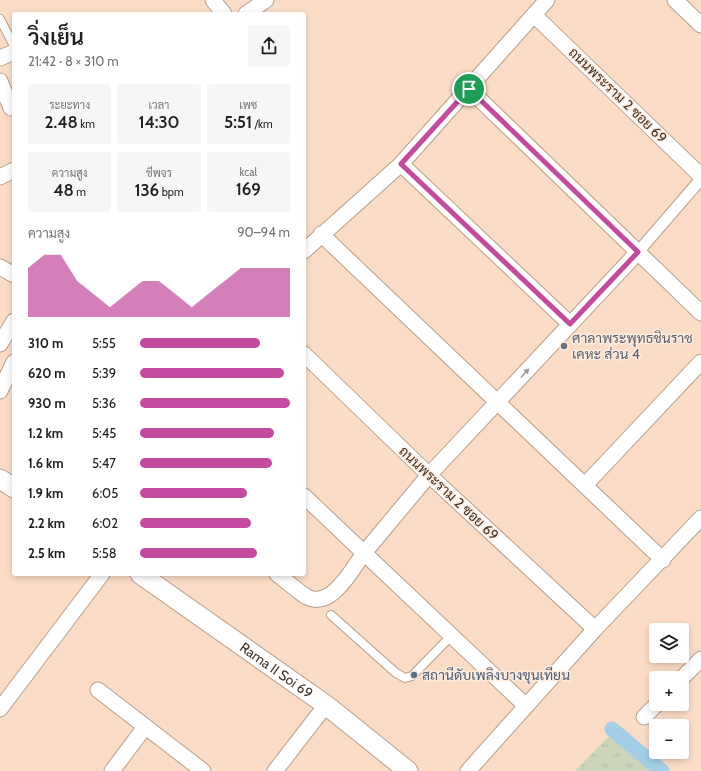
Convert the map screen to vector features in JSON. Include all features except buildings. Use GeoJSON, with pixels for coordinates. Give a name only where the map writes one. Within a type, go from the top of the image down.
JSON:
{"type":"FeatureCollection","features":[{"type":"Feature","properties":{"kind":"street"},"geometry":{"type":"LineString","coordinates":[[214,0],[223,12]]}},
{"type":"Feature","properties":{"kind":"street"},"geometry":{"type":"LineString","coordinates":[[249,12],[266,0]]}},
{"type":"Feature","properties":{"kind":"street"},"geometry":{"type":"LineString","coordinates":[[306,249],[401,164],[547,0]]}},
{"type":"Feature","properties":{"kind":"street"},"geometry":{"type":"LineString","coordinates":[[675,0],[701,25]]}},
{"type":"Feature","properties":{"kind":"street","name":"ถนนพระราม 2 ซอย 69"},"geometry":{"type":"LineString","coordinates":[[534,15],[701,177]]}},
{"type":"Feature","properties":{"kind":"street"},"geometry":{"type":"LineString","coordinates":[[0,58],[12,53]]}},
{"type":"Feature","properties":{"kind":"street"},"geometry":{"type":"LineString","coordinates":[[0,81],[10,108]]}},
{"type":"Feature","properties":{"kind":"street"},"geometry":{"type":"LineString","coordinates":[[469,89],[701,313]]}},
{"type":"Feature","properties":{"kind":"street"},"geometry":{"type":"LineString","coordinates":[[401,164],[570,324]]}},
{"type":"Feature","properties":{"kind":"street"},"geometry":{"type":"LineString","coordinates":[[0,177],[12,171]]}},
{"type":"Feature","properties":{"kind":"street"},"geometry":{"type":"LineString","coordinates":[[280,576],[308,598],[319,600],[329,597],[339,588],[364,553],[429,475],[638,252],[701,177]]}},
{"type":"Feature","properties":{"kind":"street"},"geometry":{"type":"LineString","coordinates":[[321,234],[586,484],[663,560]]}},
{"type":"Feature","properties":{"kind":"street"},"geometry":{"type":"LineString","coordinates":[[0,267],[12,274]]}},
{"type":"Feature","properties":{"kind":"street"},"geometry":{"type":"LineString","coordinates":[[0,344],[12,324]]}},
{"type":"Feature","properties":{"kind":"street","name":"ถนนพระราม 2 ซอย 69"},"geometry":{"type":"LineString","coordinates":[[306,356],[429,475],[595,629]]}},
{"type":"Feature","properties":{"kind":"street"},"geometry":{"type":"LineString","coordinates":[[586,484],[701,362]]}},
{"type":"Feature","properties":{"kind":"street"},"geometry":{"type":"LineString","coordinates":[[0,391],[12,366]]}},
{"type":"Feature","properties":{"kind":"street"},"geometry":{"type":"LineString","coordinates":[[0,479],[12,487]]}},
{"type":"Feature","properties":{"kind":"street"},"geometry":{"type":"LineString","coordinates":[[306,498],[526,706]]}},
{"type":"Feature","properties":{"kind":"street"},"geometry":{"type":"LineString","coordinates":[[468,771],[595,629],[700,521]]}},
{"type":"Feature","properties":{"kind":"street"},"geometry":{"type":"LineString","coordinates":[[0,709],[100,576]]}},
{"type":"Feature","properties":{"kind":"street","name":"Rama II Soi 69"},"geometry":{"type":"LineString","coordinates":[[143,576],[326,705],[408,771]]}},
{"type":"Feature","properties":{"kind":"street"},"geometry":{"type":"LineString","coordinates":[[689,671],[701,659]]}},
{"type":"Feature","properties":{"kind":"street"},"geometry":{"type":"LineString","coordinates":[[98,690],[203,771]]}},
{"type":"Feature","properties":{"kind":"street"},"geometry":{"type":"LineString","coordinates":[[275,771],[326,705]]}},
{"type":"Feature","properties":{"kind":"street"},"geometry":{"type":"LineString","coordinates":[[644,717],[650,711]]}},
{"type":"Feature","properties":{"kind":"street"},"geometry":{"type":"LineString","coordinates":[[112,771],[145,726]]}},
{"type":"Feature","properties":{"kind":"lane"},"geometry":{"type":"LineString","coordinates":[[0,19],[12,42]]}},
{"type":"Feature","properties":{"kind":"lane"},"geometry":{"type":"LineString","coordinates":[[331,615],[396,673],[405,678],[412,676],[451,636]]}},
{"type":"Feature","properties":{"kind":"green space"},"geometry":{"type":"Polygon","coordinates":[[[611,734],[654,771],[575,771],[611,734]]]}},
{"type":"Feature","properties":{"kind":"waterway"},"geometry":{"type":"LineString","coordinates":[[612,729],[662,771]]}},
{"type":"Feature","properties":{"kind":"place","name":"ศาลาพระพุทธชินราช เคหะ ส่วน 4"},"geometry":{"type":"Point","coordinates":[564,346]}},
{"type":"Feature","properties":{"kind":"place","name":"สถานีดับเพลิงบางขุนเทียน"},"geometry":{"type":"Point","coordinates":[414,675]}},
{"type":"Feature","properties":{"kind":"route"},"geometry":{"type":"LineString","coordinates":[[469,89],[638,252],[570,324],[401,164],[469,89]]}}]}
